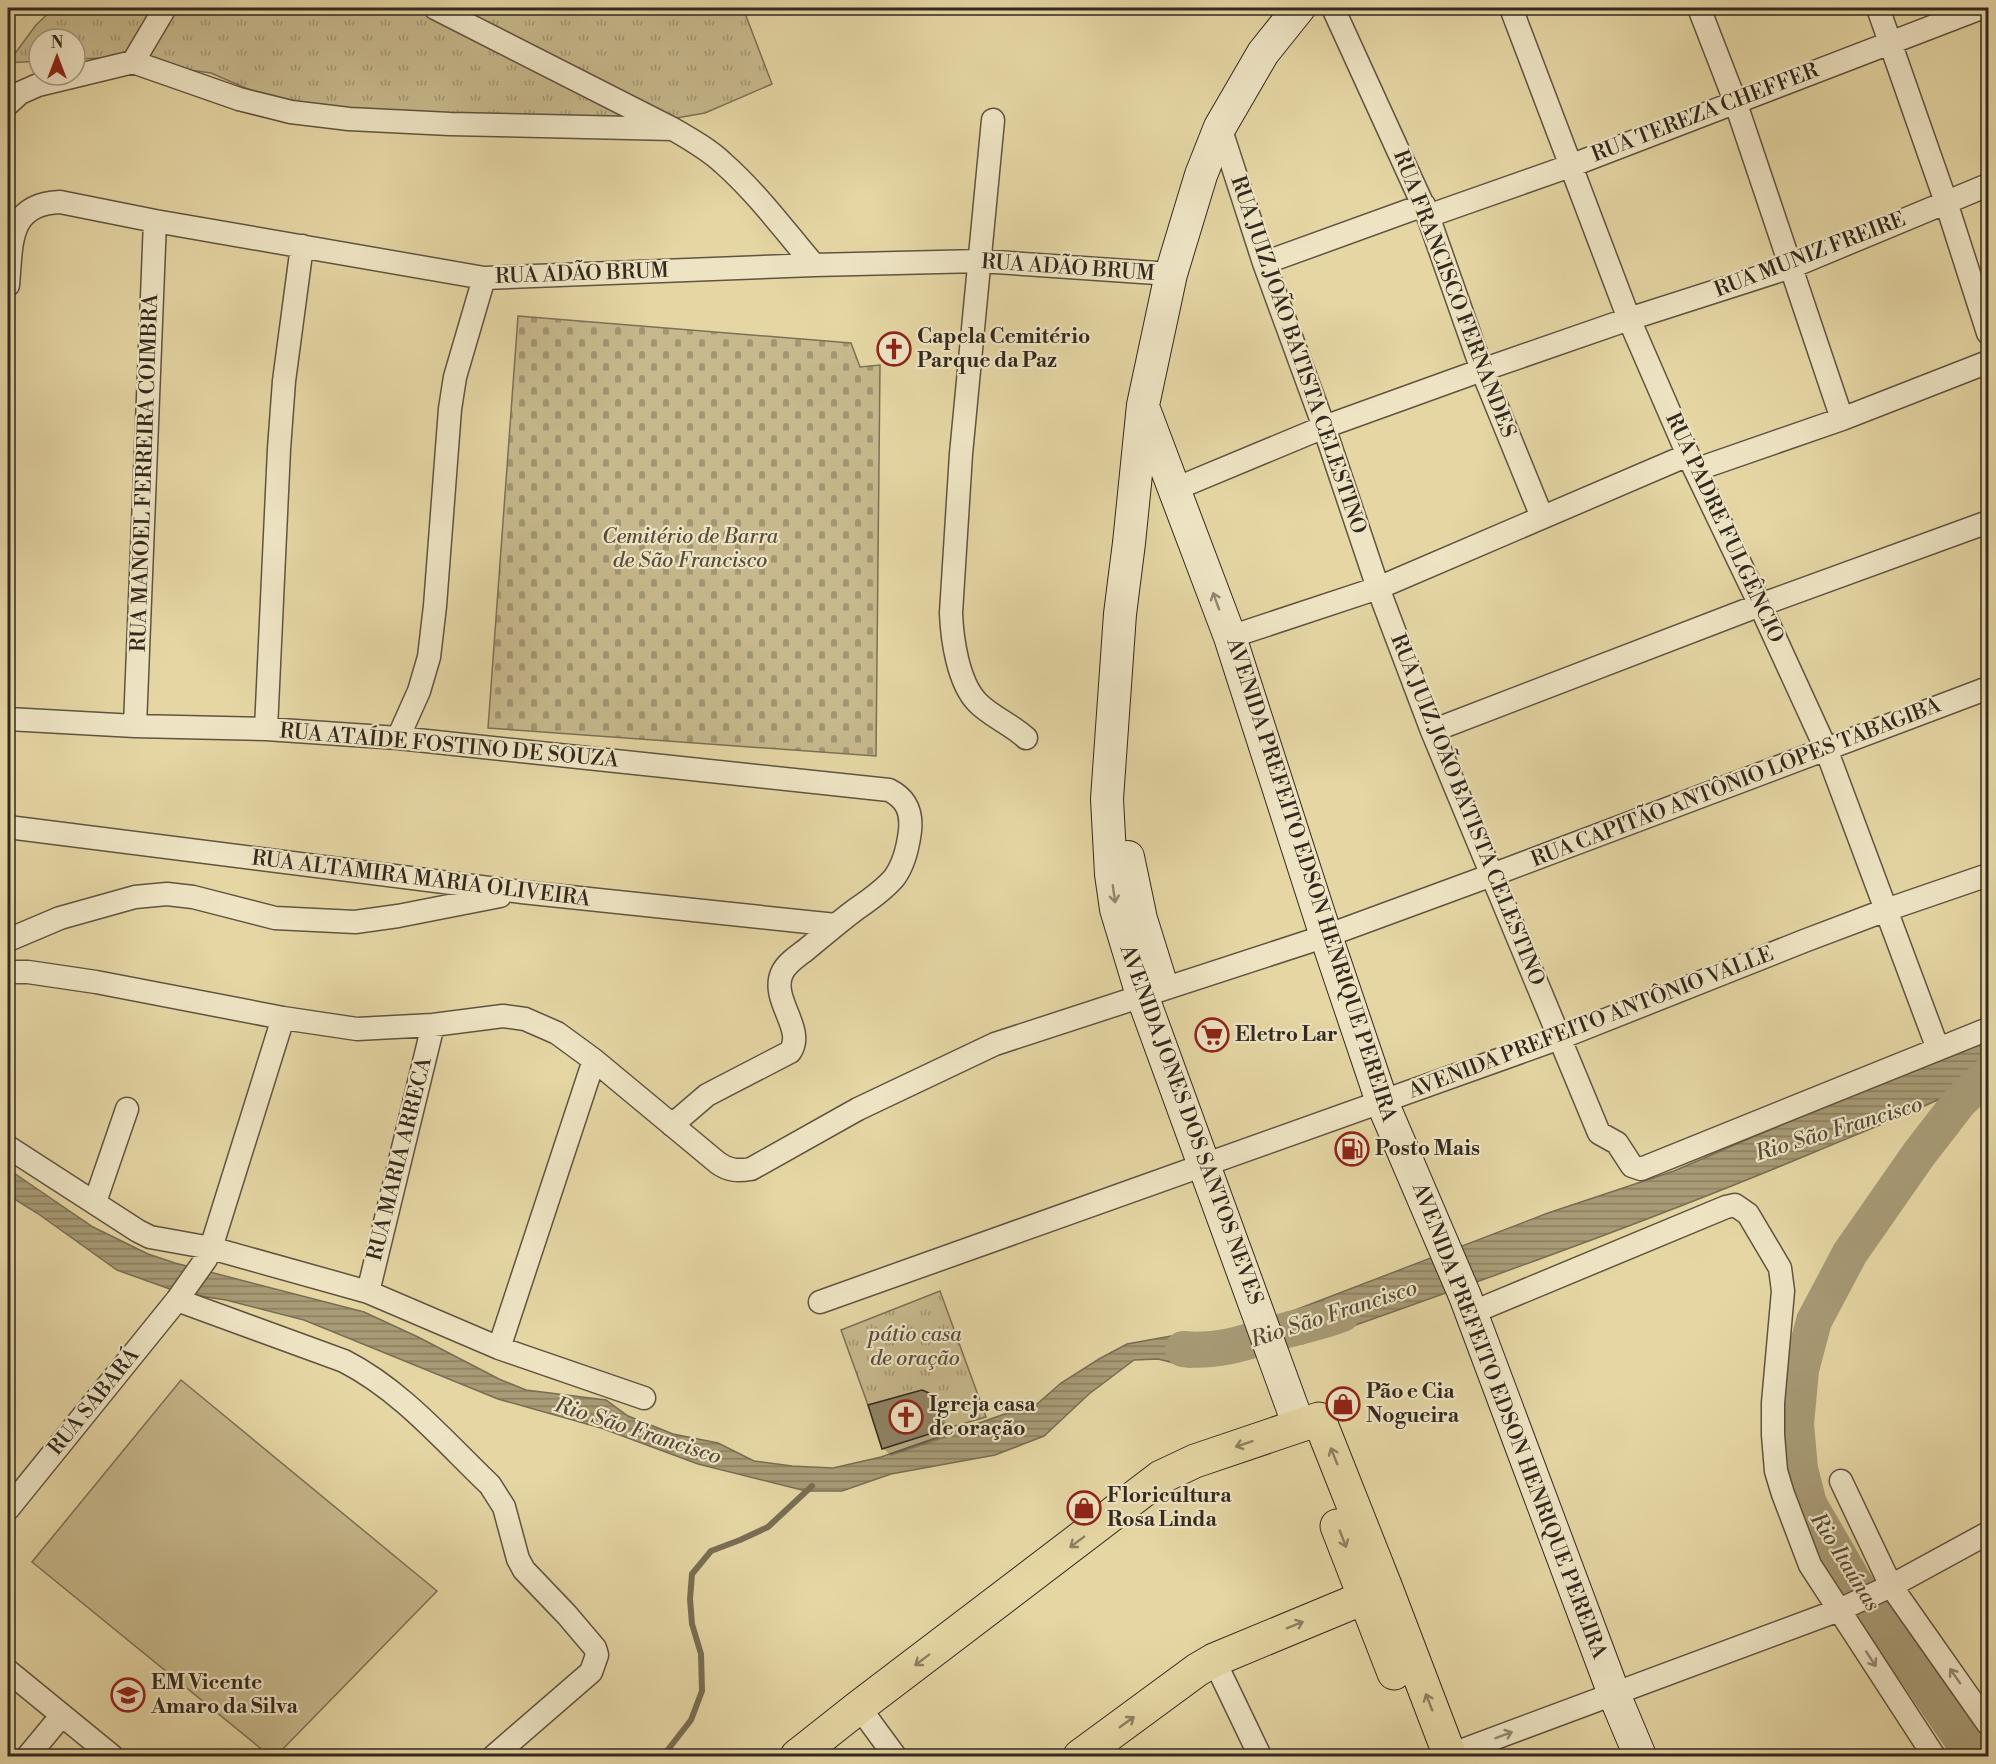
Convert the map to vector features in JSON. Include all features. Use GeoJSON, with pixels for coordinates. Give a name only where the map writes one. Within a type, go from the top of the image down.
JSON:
{"type":"FeatureCollection","features":[{"type":"Feature","properties":{"kind":"main road","name":"AVENIDA JONES DOS SANTOS NEVES"},"geometry":{"type":"LineString","coordinates":[[1299,8],[1263,53],[1220,127],[1201,175],[1171,274],[1143,405],[1120,614],[1111,752],[1132,879],[1142,919],[1152,992],[1309,1422],[1376,1593],[1449,1756]]}},
{"type":"Feature","properties":{"kind":"main road","name":"AVENIDA PREFEITO EDSON HENRIQUE PEREIRA"},"geometry":{"type":"LineString","coordinates":[[1143,405],[1230,637],[1382,1102],[1468,1304],[1614,1694],[1640,1756]]}},
{"type":"Feature","properties":{"kind":"main road"},"geometry":{"type":"LineString","coordinates":[[798,1756],[1161,1477],[1195,1461],[1309,1422]]}},
{"type":"Feature","properties":{"kind":"main road","name":"AVENIDA JONES DOS SANTOS NEVES"},"geometry":{"type":"LineString","coordinates":[[1376,1593],[1426,1756]]}},
{"type":"Feature","properties":{"kind":"main road"},"geometry":{"type":"LineString","coordinates":[[1080,1756],[1214,1660],[1376,1593]]}},
{"type":"Feature","properties":{"kind":"street"},"geometry":{"type":"LineString","coordinates":[[133,62],[165,8]]}},
{"type":"Feature","properties":{"kind":"street"},"geometry":{"type":"LineString","coordinates":[[435,8],[673,129],[700,145],[744,183],[814,265]]}},
{"type":"Feature","properties":{"kind":"street","name":"RUA FRANCISCO FERNANDES"},"geometry":{"type":"LineString","coordinates":[[1333,8],[1426,211],[1482,370],[1542,517]]}},
{"type":"Feature","properties":{"kind":"street","name":"RUA PADRE FULGÊNCIO"},"geometry":{"type":"LineString","coordinates":[[1511,8],[1629,319],[1692,462],[1826,749],[1938,1049]]}},
{"type":"Feature","properties":{"kind":"street"},"geometry":{"type":"LineString","coordinates":[[1699,8],[1735,101],[1842,419]]}},
{"type":"Feature","properties":{"kind":"street"},"geometry":{"type":"LineString","coordinates":[[1878,8],[1989,333]]}},
{"type":"Feature","properties":{"kind":"street","name":"RUA TEREZA CHEFFER"},"geometry":{"type":"LineString","coordinates":[[1264,263],[1570,166],[1981,8]]}},
{"type":"Feature","properties":{"kind":"street"},"geometry":{"type":"LineString","coordinates":[[8,104],[20,93],[38,85],[133,62],[239,99],[291,112],[349,119],[450,124],[673,129]]}},
{"type":"Feature","properties":{"kind":"street"},"geometry":{"type":"LineString","coordinates":[[993,120],[961,454],[951,613],[952,632],[968,690],[977,702],[1026,738]]}},
{"type":"Feature","properties":{"kind":"street","name":"RUA JUIZ JOÃO BATISTA CELESTINO"},"geometry":{"type":"LineString","coordinates":[[1220,127],[1264,263],[1324,427],[1378,588],[1432,730],[1597,1130],[1617,1143],[1632,1166],[1638,1169],[1938,1049]]}},
{"type":"Feature","properties":{"kind":"street","name":"RUA MUNIZ FREIRE"},"geometry":{"type":"LineString","coordinates":[[1175,489],[1324,427],[1482,370],[1629,319],[1791,267],[1989,185]]}},
{"type":"Feature","properties":{"kind":"street","name":"RUA ADÃO BRUM"},"geometry":{"type":"LineString","coordinates":[[8,285],[13,232],[31,208],[44,202],[60,202],[155,221],[484,278],[980,261],[1171,274]]}},
{"type":"Feature","properties":{"kind":"street","name":"RUA MANOEL FERREIRA COIMBRA"},"geometry":{"type":"LineString","coordinates":[[135,726],[155,221]]}},
{"type":"Feature","properties":{"kind":"street"},"geometry":{"type":"LineString","coordinates":[[266,729],[279,448],[284,381],[302,246]]}},
{"type":"Feature","properties":{"kind":"street"},"geometry":{"type":"LineString","coordinates":[[398,738],[419,691],[429,657],[450,409],[455,377],[484,278]]}},
{"type":"Feature","properties":{"kind":"street"},"geometry":{"type":"LineString","coordinates":[[1230,637],[1378,588],[1542,517],[1692,462],[1842,419],[1989,362]]}},
{"type":"Feature","properties":{"kind":"street"},"geometry":{"type":"LineString","coordinates":[[1432,730],[1760,605],[1989,522]]}},
{"type":"Feature","properties":{"kind":"street","name":"RUA CAPITÃO ANTÔNIO LOPES TABAGIBA"},"geometry":{"type":"LineString","coordinates":[[8,972],[27,972],[96,982],[283,1018],[357,1029],[433,1025],[503,1016],[525,1019],[557,1033],[594,1060],[724,1168],[741,1171],[750,1169],[858,1109],[995,1044],[1326,936],[1989,688]]}},
{"type":"Feature","properties":{"kind":"street","name":"RUA ATAÍDE FOSTINO DE SOUZA"},"geometry":{"type":"LineString","coordinates":[[8,719],[135,726],[266,729],[398,738],[890,790],[900,795],[906,802],[911,823],[900,868],[884,888],[836,925]]}},
{"type":"Feature","properties":{"kind":"street","name":"RUA ALTAMIRA MARIA OLIVEIRA"},"geometry":{"type":"LineString","coordinates":[[8,827],[522,892],[836,925]]}},
{"type":"Feature","properties":{"kind":"street","name":"AVENIDA PREFEITO ANTÔNIO VALLE"},"geometry":{"type":"LineString","coordinates":[[820,1302],[1560,1038],[1886,910],[1989,875]]}},
{"type":"Feature","properties":{"kind":"street"},"geometry":{"type":"LineString","coordinates":[[8,940],[60,918],[135,897],[167,894],[193,897],[275,918],[355,922],[522,892]]}},
{"type":"Feature","properties":{"kind":"street"},"geometry":{"type":"LineString","coordinates":[[672,1125],[707,1095],[790,1052],[795,1041],[780,994],[782,974],[792,961],[836,925]]}},
{"type":"Feature","properties":{"kind":"street"},"geometry":{"type":"LineString","coordinates":[[283,1018],[208,1254],[178,1297],[344,1361],[361,1370],[407,1404],[490,1485],[504,1507],[518,1559],[524,1570],[567,1615],[595,1648],[597,1654],[591,1672],[494,1756]]}},
{"type":"Feature","properties":{"kind":"street","name":"RUA MARIA ARRECA"},"geometry":{"type":"LineString","coordinates":[[368,1292],[433,1025]]}},
{"type":"Feature","properties":{"kind":"street"},"geometry":{"type":"LineString","coordinates":[[1938,1049],[1989,1029]]}},
{"type":"Feature","properties":{"kind":"street"},"geometry":{"type":"LineString","coordinates":[[499,1348],[594,1060]]}},
{"type":"Feature","properties":{"kind":"street"},"geometry":{"type":"LineString","coordinates":[[95,1202],[127,1109]]}},
{"type":"Feature","properties":{"kind":"street"},"geometry":{"type":"LineString","coordinates":[[8,1147],[150,1237],[208,1254],[368,1292],[499,1348],[644,1398]]}},
{"type":"Feature","properties":{"kind":"street"},"geometry":{"type":"LineString","coordinates":[[1468,1304],[1726,1207],[1740,1206],[1748,1214],[1780,1268],[1782,1276],[1783,1291],[1773,1403],[1775,1462],[1783,1494],[1810,1565],[1843,1608],[1934,1756]]}},
{"type":"Feature","properties":{"kind":"street","name":"RUA SABARÁ"},"geometry":{"type":"LineString","coordinates":[[8,1509],[178,1297]]}},
{"type":"Feature","properties":{"kind":"street"},"geometry":{"type":"LineString","coordinates":[[1841,1481],[1885,1588],[1989,1724]]}},
{"type":"Feature","properties":{"kind":"street"},"geometry":{"type":"LineString","coordinates":[[1449,1756],[1843,1608],[1989,1533]]}},
{"type":"Feature","properties":{"kind":"street"},"geometry":{"type":"LineString","coordinates":[[1214,1660],[1260,1756]]}},
{"type":"Feature","properties":{"kind":"street"},"geometry":{"type":"LineString","coordinates":[[8,1671],[112,1756]]}},
{"type":"Feature","properties":{"kind":"street"},"geometry":{"type":"LineString","coordinates":[[859,1707],[895,1756]]}},
{"type":"Feature","properties":{"kind":"street"},"geometry":{"type":"LineString","coordinates":[[27,1756],[62,1715]]}},
{"type":"Feature","properties":{"kind":"green space"},"geometry":{"type":"Polygon","coordinates":[[[54,8],[743,8],[772,84],[705,113],[659,121],[362,114],[264,96],[211,73],[102,58],[87,59],[87,27],[35,27],[54,8]]]}},
{"type":"Feature","properties":{"kind":"green space"},"geometry":{"type":"Polygon","coordinates":[[[27,37],[27,62],[8,63],[27,37]]]}},
{"type":"Feature","properties":{"kind":"green space","name":"Cemitério de Barra de São Francisco"},"geometry":{"type":"Polygon","coordinates":[[[518,316],[851,343],[860,367],[880,365],[876,756],[488,728],[518,316]]]}},
{"type":"Feature","properties":{"kind":"green space","name":"pátio casa de oração"},"geometry":{"type":"Polygon","coordinates":[[[940,1291],[986,1417],[945,1429],[929,1393],[922,1390],[868,1405],[841,1330],[940,1291]]]}},
{"type":"Feature","properties":{"kind":"green space"},"geometry":{"type":"Polygon","coordinates":[[[181,1380],[437,1591],[276,1756],[270,1756],[32,1562],[181,1380]]]}},
{"type":"Feature","properties":{"kind":"water"},"geometry":{"type":"Polygon","coordinates":[[[1988,1039],[1988,1077],[1946,1097],[1690,1203],[1302,1344],[1290,1312],[1548,1213],[1674,1171],[1855,1093],[1963,1052],[1988,1039]]]}},
{"type":"Feature","properties":{"kind":"water"},"geometry":{"type":"Polygon","coordinates":[[[8,1169],[93,1227],[148,1254],[364,1312],[499,1379],[526,1390],[606,1400],[628,1416],[673,1434],[718,1443],[754,1461],[833,1468],[881,1457],[1037,1404],[1061,1383],[1127,1344],[1171,1336],[1195,1344],[1228,1333],[1234,1352],[1190,1367],[1158,1359],[1134,1360],[1089,1394],[1044,1436],[995,1455],[891,1474],[842,1491],[806,1491],[698,1464],[601,1428],[498,1399],[304,1320],[226,1300],[181,1293],[117,1270],[8,1195],[8,1169]]]}},
{"type":"Feature","properties":{"kind":"building","name":"Igreja casa de oração"},"geometry":{"type":"Polygon","coordinates":[[[922,1390],[929,1393],[945,1429],[882,1449],[868,1405],[922,1390]]]}},
{"type":"Feature","properties":{"kind":"waterway","name":"Rio Itaúnas"},"geometry":{"type":"LineString","coordinates":[[1973,1756],[1853,1580],[1809,1504],[1800,1469],[1796,1424],[1801,1370],[1814,1321],[1850,1253],[1919,1154],[1960,1101],[1988,1075]]}},
{"type":"Feature","properties":{"kind":"waterway","name":"Rio São Francisco"},"geometry":{"type":"LineString","coordinates":[[1183,1349],[1209,1349],[1234,1345],[1342,1314]]}},
{"type":"Feature","properties":{"kind":"waterway"},"geometry":{"type":"LineString","coordinates":[[663,1756],[691,1720],[702,1691],[701,1654],[692,1624],[690,1599],[692,1574],[711,1551],[768,1527],[812,1486]]}},
{"type":"Feature","properties":{"kind":"place","name":"Capela Cemitério Parque da Paz"},"geometry":{"type":"Point","coordinates":[894,349]}},
{"type":"Feature","properties":{"kind":"place","name":"Eletro Lar"},"geometry":{"type":"Point","coordinates":[1212,1035]}},
{"type":"Feature","properties":{"kind":"place","name":"Posto Mais"},"geometry":{"type":"Point","coordinates":[1352,1149]}},
{"type":"Feature","properties":{"kind":"place","name":"Pão e Cia Nogueira"},"geometry":{"type":"Point","coordinates":[1343,1404]}},
{"type":"Feature","properties":{"kind":"place","name":"Igreja casa de oração"},"geometry":{"type":"Point","coordinates":[906,1417]}},
{"type":"Feature","properties":{"kind":"place","name":"Floricultura Rosa Linda"},"geometry":{"type":"Point","coordinates":[1084,1508]}},
{"type":"Feature","properties":{"kind":"place","name":"EM Vicente Amaro da Silva"},"geometry":{"type":"Point","coordinates":[128,1695]}}]}
